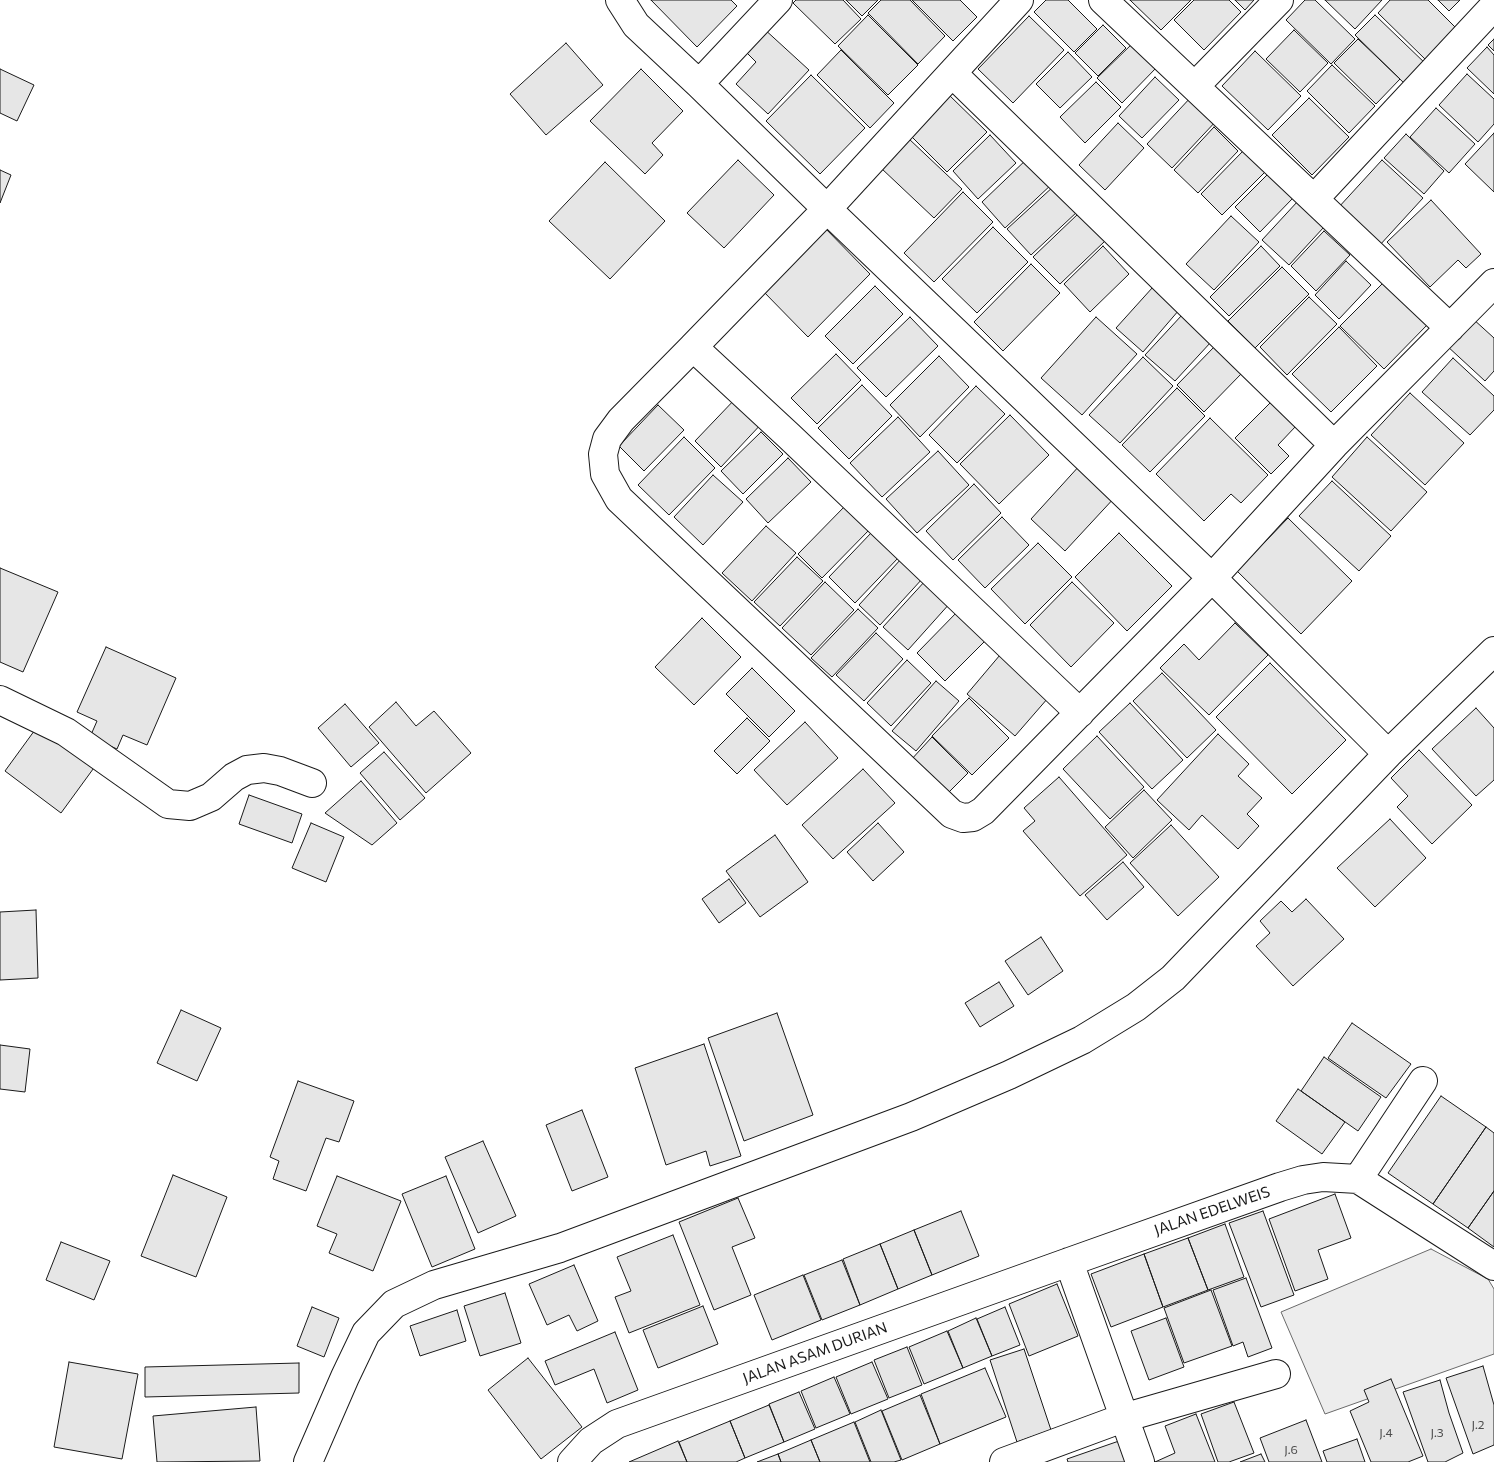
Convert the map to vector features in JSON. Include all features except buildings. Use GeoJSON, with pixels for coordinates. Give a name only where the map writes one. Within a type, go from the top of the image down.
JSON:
{"type":"FeatureCollection","features":[{"type":"Feature","properties":{"kind":"street"},"geometry":{"type":"LineString","coordinates":[[620,0],[636,25],[1212,578],[1388,754]]}},
{"type":"Feature","properties":{"kind":"street"},"geometry":{"type":"LineString","coordinates":[[699,84],[778,0]]}},
{"type":"Feature","properties":{"kind":"street"},"geometry":{"type":"LineString","coordinates":[[1019,0],[827,209],[621,420],[607,439],[603,454],[605,474],[619,499],[952,814],[963,818],[973,817],[983,811],[1212,578],[1334,445],[1494,283]]}},
{"type":"Feature","properties":{"kind":"street"},"geometry":{"type":"LineString","coordinates":[[1103,0],[1450,328]]}},
{"type":"Feature","properties":{"kind":"street"},"geometry":{"type":"LineString","coordinates":[[1195,86],[1279,0]]}},
{"type":"Feature","properties":{"kind":"street"},"geometry":{"type":"LineString","coordinates":[[1314,199],[1494,6]]}},
{"type":"Feature","properties":{"kind":"street"},"geometry":{"type":"LineString","coordinates":[[952,73],[1334,445]]}},
{"type":"Feature","properties":{"kind":"street"},"geometry":{"type":"LineString","coordinates":[[693,347],[1080,713]]}},
{"type":"Feature","properties":{"kind":"street"},"geometry":{"type":"LineString","coordinates":[[308,1462],[366,1333],[394,1304],[434,1285],[560,1248],[911,1117],[1009,1075],[1082,1040],[1136,1007],[1173,978],[1388,754],[1494,651]]}},
{"type":"Feature","properties":{"kind":"street"},"geometry":{"type":"LineString","coordinates":[[0,700],[66,732],[168,804],[190,806],[211,796],[234,776],[248,770],[264,768],[280,771],[312,783]]}},
{"type":"Feature","properties":{"kind":"street"},"geometry":{"type":"LineString","coordinates":[[1423,1081],[1358,1179],[1494,1266]]}},
{"type":"Feature","properties":{"kind":"street","name":"JALAN EDELWEIS"},"geometry":{"type":"LineString","coordinates":[[1069,1262],[1280,1187],[1323,1177],[1358,1179]]}},
{"type":"Feature","properties":{"kind":"street"},"geometry":{"type":"LineString","coordinates":[[1069,1262],[1140,1462]]}},
{"type":"Feature","properties":{"kind":"street","name":"JALAN ASAM DURIAN"},"geometry":{"type":"LineString","coordinates":[[572,1462],[591,1440],[617,1424],[1069,1262]]}},
{"type":"Feature","properties":{"kind":"street"},"geometry":{"type":"LineString","coordinates":[[1004,1462],[1123,1418],[1276,1374]]}},
{"type":"Feature","properties":{"kind":"shaded area"},"geometry":{"type":"Polygon","coordinates":[[[1431,1249],[1488,1279],[1494,1289],[1494,1354],[1325,1414],[1281,1312],[1431,1249]]]}}]}
